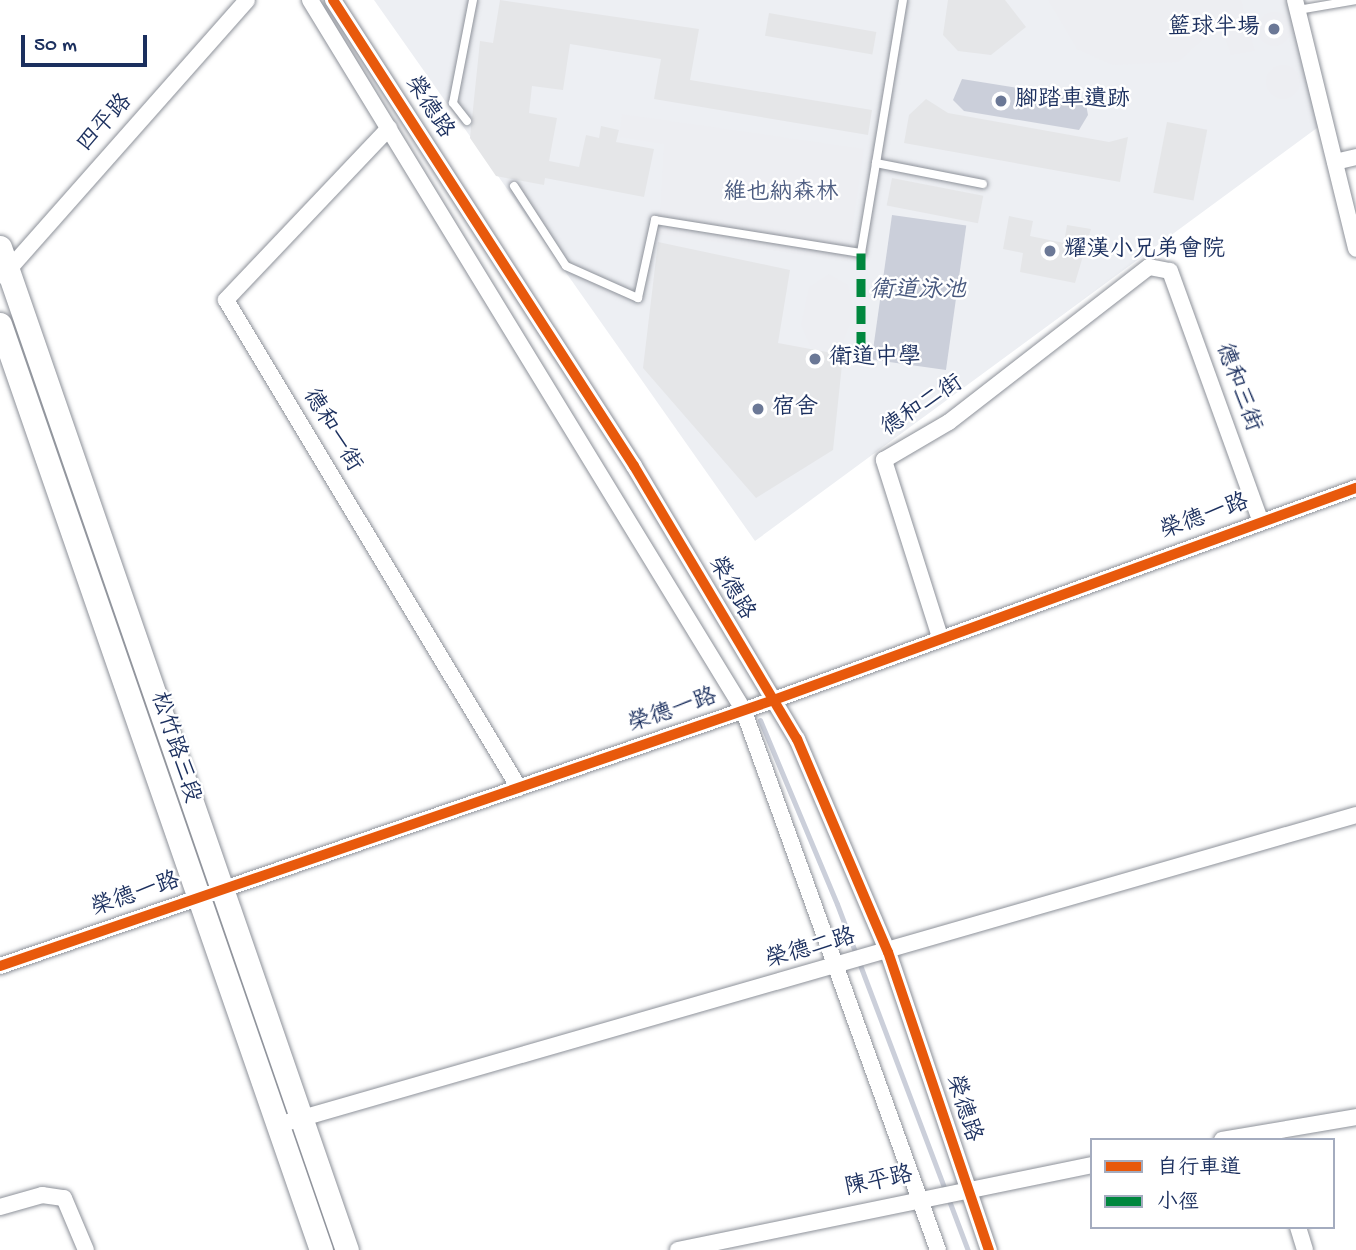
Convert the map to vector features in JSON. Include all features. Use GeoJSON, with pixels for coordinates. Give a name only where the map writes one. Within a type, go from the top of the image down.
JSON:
{"type":"FeatureCollection","features":[{"type":"Feature","properties":{"kind":"street","name":"四平路"},"geometry":{"type":"LineString","coordinates":[[4,274],[247,0]]}},
{"type":"Feature","properties":{"kind":"street","name":"榮德路"},"geometry":{"type":"LineString","coordinates":[[310,0],[743,709],[838,965],[938,1250]]}},
{"type":"Feature","properties":{"kind":"street","name":"榮德路"},"geometry":{"type":"LineString","coordinates":[[333,0],[634,466],[802,751],[888,952],[966,1189],[989,1250]]}},
{"type":"Feature","properties":{"kind":"street"},"geometry":{"type":"LineString","coordinates":[[1297,5],[1356,249]]}},
{"type":"Feature","properties":{"kind":"street","name":"德和一街"},"geometry":{"type":"LineString","coordinates":[[389,128],[226,300],[519,788]]}},
{"type":"Feature","properties":{"kind":"street"},"geometry":{"type":"LineString","coordinates":[[1335,162],[1356,157]]}},
{"type":"Feature","properties":{"kind":"street","name":"松竹路三段"},"geometry":{"type":"LineString","coordinates":[[0,247],[4,274],[347,1250]]}},
{"type":"Feature","properties":{"kind":"street","name":"德和二街"},"geometry":{"type":"LineString","coordinates":[[940,637],[884,460],[949,422],[1149,267],[1170,271]]}},
{"type":"Feature","properties":{"kind":"street","name":"德和三街"},"geometry":{"type":"LineString","coordinates":[[1170,271],[1261,520]]}},
{"type":"Feature","properties":{"kind":"street","name":"松竹路三段"},"geometry":{"type":"LineString","coordinates":[[0,324],[321,1250]]}},
{"type":"Feature","properties":{"kind":"street","name":"榮德一路"},"geometry":{"type":"LineString","coordinates":[[0,966],[771,701],[1261,520],[1356,488]]}},
{"type":"Feature","properties":{"kind":"street","name":"榮德二路"},"geometry":{"type":"LineString","coordinates":[[278,1125],[888,952],[1356,815]]}},
{"type":"Feature","properties":{"kind":"street"},"geometry":{"type":"LineString","coordinates":[[1241,1138],[1269,1135],[1356,1116]]}},
{"type":"Feature","properties":{"kind":"street","name":"陳平路"},"geometry":{"type":"LineString","coordinates":[[677,1250],[919,1197],[1090,1165]]}},
{"type":"Feature","properties":{"kind":"street"},"geometry":{"type":"LineString","coordinates":[[0,1207],[41,1195],[64,1198],[86,1250]]}},
{"type":"Feature","properties":{"kind":"street"},"geometry":{"type":"LineString","coordinates":[[1299,1229],[1305,1250]]}},
{"type":"Feature","properties":{"kind":"lane"},"geometry":{"type":"LineString","coordinates":[[467,121],[453,103],[473,0]]}},
{"type":"Feature","properties":{"kind":"lane"},"geometry":{"type":"LineString","coordinates":[[514,187],[566,266],[638,298],[655,220],[861,253],[903,0]]}},
{"type":"Feature","properties":{"kind":"lane"},"geometry":{"type":"LineString","coordinates":[[1297,5],[1356,0]]}},
{"type":"Feature","properties":{"kind":"lane"},"geometry":{"type":"LineString","coordinates":[[876,163],[983,184]]}},
{"type":"Feature","properties":{"kind":"shaded area","name":"衛道中學"},"geometry":{"type":"Polygon","coordinates":[[[374,0],[1295,0],[1321,125],[755,541],[374,0]]]}},
{"type":"Feature","properties":{"kind":"green space"},"geometry":{"type":"Polygon","coordinates":[[[1048,0],[1241,0],[1255,51],[1231,55],[1220,24],[1178,62],[1112,65],[1077,49],[1048,0]]]}},
{"type":"Feature","properties":{"kind":"green space","name":"籃球半場"},"geometry":{"type":"Polygon","coordinates":[[[1274,12],[1286,17],[1291,29],[1286,41],[1274,46],[1262,41],[1257,29],[1262,17],[1274,12]]]}},
{"type":"Feature","properties":{"kind":"green space","name":"籃球半場"},"geometry":{"type":"Polygon","coordinates":[[[1283,65],[1295,70],[1300,82],[1295,94],[1283,99],[1271,94],[1266,82],[1271,70],[1283,65]]]}},
{"type":"Feature","properties":{"kind":"green space","name":"維也納森林"},"geometry":{"type":"Polygon","coordinates":[[[622,114],[864,149],[848,261],[659,234],[664,144],[619,137],[622,114]]]}},
{"type":"Feature","properties":{"kind":"green space"},"geometry":{"type":"Polygon","coordinates":[[[829,274],[848,285],[854,312],[843,343],[826,352],[812,350],[801,325],[809,287],[829,274]]]}},
{"type":"Feature","properties":{"kind":"water"},"geometry":{"type":"Polygon","coordinates":[[[962,79],[1085,99],[1088,115],[1079,130],[964,111],[953,100],[962,79]]]}},
{"type":"Feature","properties":{"kind":"water","name":"衛道泳池"},"geometry":{"type":"Polygon","coordinates":[[[892,215],[966,225],[946,370],[872,360],[892,215]]]}},
{"type":"Feature","properties":{"kind":"building"},"geometry":{"type":"Polygon","coordinates":[[[500,0],[699,29],[690,80],[872,110],[868,135],[654,99],[661,59],[570,44],[563,90],[532,86],[529,113],[557,118],[549,161],[579,167],[586,135],[599,138],[601,126],[619,130],[616,142],[654,149],[644,197],[545,178],[544,185],[496,176],[470,138],[480,41],[493,43],[500,0]]]}},
{"type":"Feature","properties":{"kind":"building"},"geometry":{"type":"Polygon","coordinates":[[[948,0],[1005,0],[1026,27],[991,55],[958,51],[943,35],[948,0]]]}},
{"type":"Feature","properties":{"kind":"building"},"geometry":{"type":"Polygon","coordinates":[[[769,13],[876,32],[872,55],[765,36],[769,13]]]}},
{"type":"Feature","properties":{"kind":"building"},"geometry":{"type":"Polygon","coordinates":[[[926,99],[948,113],[1109,142],[1128,137],[1120,182],[904,143],[909,115],[926,99]]]}},
{"type":"Feature","properties":{"kind":"building"},"geometry":{"type":"Polygon","coordinates":[[[1167,122],[1207,130],[1194,201],[1153,193],[1167,122]]]}},
{"type":"Feature","properties":{"kind":"building"},"geometry":{"type":"Polygon","coordinates":[[[892,178],[983,196],[978,223],[887,205],[892,178]]]}},
{"type":"Feature","properties":{"kind":"building","name":"耀漢小兄弟會院"},"geometry":{"type":"Polygon","coordinates":[[[1009,216],[1033,221],[1030,236],[1064,243],[1067,225],[1091,229],[1075,283],[1020,272],[1023,253],[1003,249],[1009,216]]]}},
{"type":"Feature","properties":{"kind":"building","name":"宿舍"},"geometry":{"type":"Polygon","coordinates":[[[658,242],[790,270],[778,343],[843,355],[833,450],[756,498],[643,368],[658,242]]]}},
{"type":"Feature","properties":{"kind":"waterway"},"geometry":{"type":"LineString","coordinates":[[760,720],[837,904],[968,1250]]}},
{"type":"Feature","properties":{"kind":"marked path"},"geometry":{"type":"LineString","coordinates":[[861,253],[861,350]]}},
{"type":"Feature","properties":{"kind":"cycle path"},"geometry":{"type":"LineString","coordinates":[[333,0],[634,466],[797,739],[888,952],[989,1250]]}},
{"type":"Feature","properties":{"kind":"cycle path"},"geometry":{"type":"LineString","coordinates":[[0,966],[771,701],[1356,488]]}},
{"type":"Feature","properties":{"kind":"place","name":"籃球半場"},"geometry":{"type":"Point","coordinates":[1274,29]}},
{"type":"Feature","properties":{"kind":"place","name":"腳踏車遺跡"},"geometry":{"type":"Point","coordinates":[1001,101]}},
{"type":"Feature","properties":{"kind":"place","name":"耀漢小兄弟會院"},"geometry":{"type":"Point","coordinates":[1050,251]}},
{"type":"Feature","properties":{"kind":"place","name":"衛道中學"},"geometry":{"type":"Point","coordinates":[815,359]}},
{"type":"Feature","properties":{"kind":"place","name":"宿舍"},"geometry":{"type":"Point","coordinates":[758,409]}}]}
